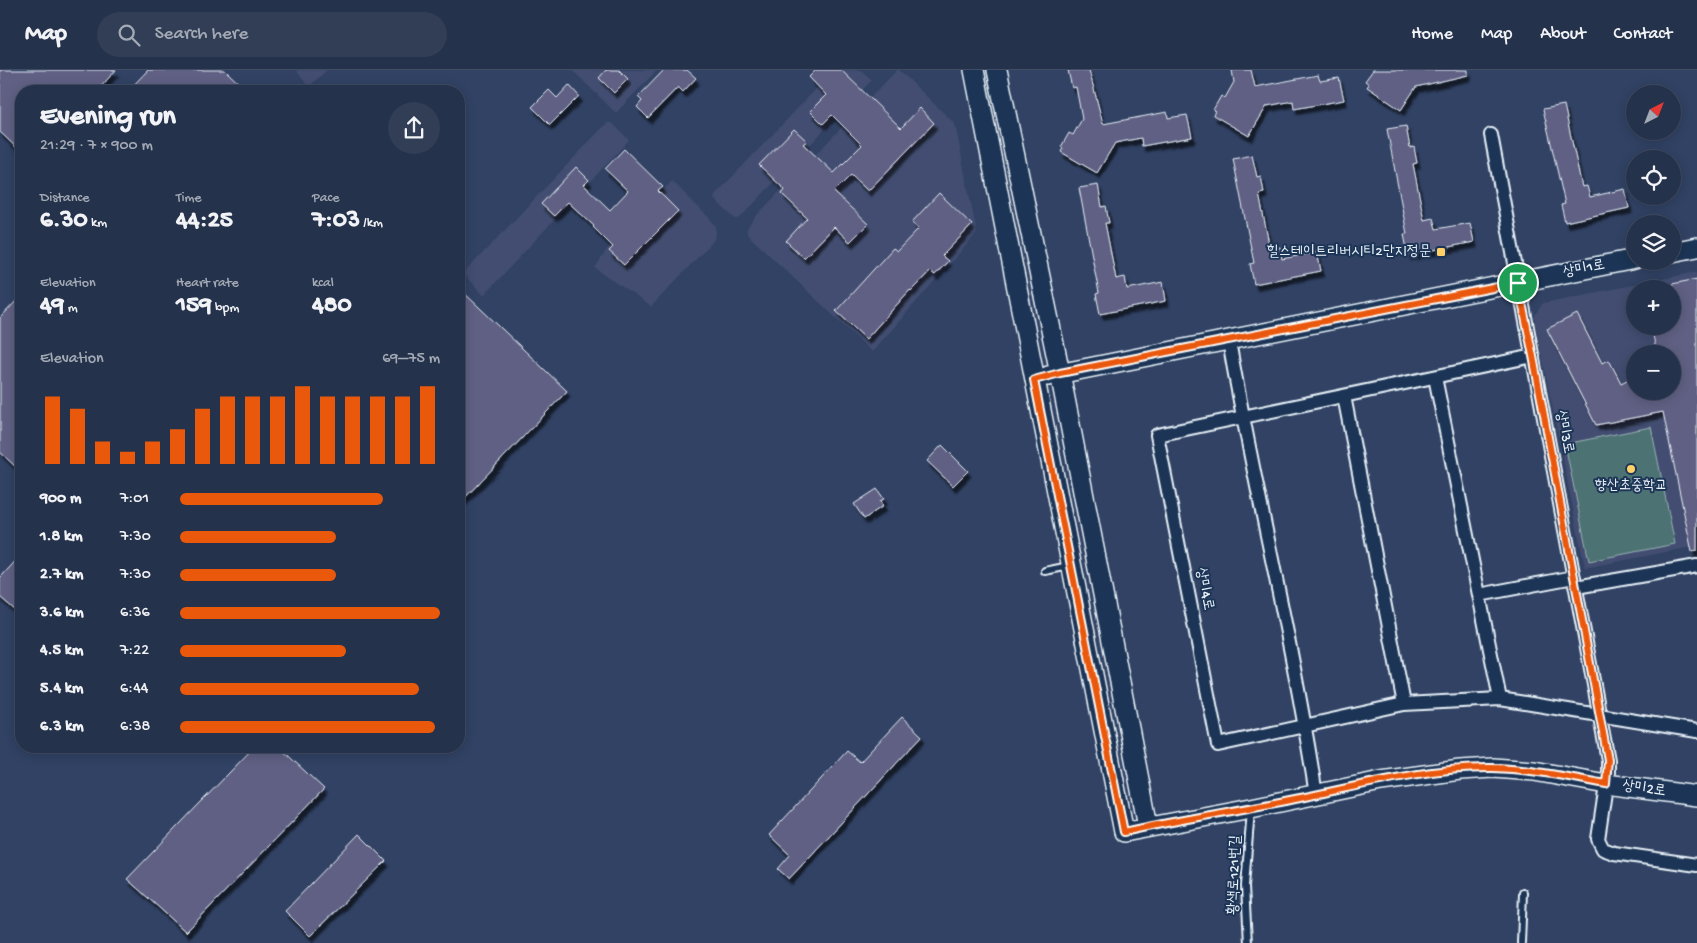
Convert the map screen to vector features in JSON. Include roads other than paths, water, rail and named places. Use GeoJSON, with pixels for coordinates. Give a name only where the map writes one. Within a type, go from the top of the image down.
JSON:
{"type":"FeatureCollection","features":[{"type":"Feature","properties":{"kind":"street"},"geometry":{"type":"LineString","coordinates":[[974,70],[1071,566]]}},
{"type":"Feature","properties":{"kind":"street"},"geometry":{"type":"LineString","coordinates":[[997,70],[1060,373],[1148,826]]}},
{"type":"Feature","properties":{"kind":"street","name":"상미3로"},"geometry":{"type":"LineString","coordinates":[[1491,134],[1608,766],[1598,839],[1603,849],[1614,853],[1697,865]]}},
{"type":"Feature","properties":{"kind":"street"},"geometry":{"type":"LineString","coordinates":[[1681,250],[1697,247]]}},
{"type":"Feature","properties":{"kind":"street","name":"상미1로"},"geometry":{"type":"LineString","coordinates":[[1034,380],[1060,373],[1626,261]]}},
{"type":"Feature","properties":{"kind":"street"},"geometry":{"type":"LineString","coordinates":[[1229,340],[1242,418],[1306,726],[1316,795]]}},
{"type":"Feature","properties":{"kind":"street","name":"상미4로"},"geometry":{"type":"LineString","coordinates":[[1533,356],[1157,435],[1218,745],[1404,704],[1500,699],[1600,715]]}},
{"type":"Feature","properties":{"kind":"street"},"geometry":{"type":"LineString","coordinates":[[1435,377],[1500,699]]}},
{"type":"Feature","properties":{"kind":"street"},"geometry":{"type":"LineString","coordinates":[[1344,396],[1404,704]]}},
{"type":"Feature","properties":{"kind":"street","name":"상미2로"},"geometry":{"type":"LineString","coordinates":[[1071,566],[1124,832],[1426,774],[1493,768],[1534,771],[1606,784],[1697,796]]}},
{"type":"Feature","properties":{"kind":"street"},"geometry":{"type":"LineString","coordinates":[[1479,595],[1697,566]]}},
{"type":"Feature","properties":{"kind":"street"},"geometry":{"type":"LineString","coordinates":[[1600,715],[1697,731]]}},
{"type":"Feature","properties":{"kind":"lane"},"geometry":{"type":"LineString","coordinates":[[1045,571],[1071,566]]}},
{"type":"Feature","properties":{"kind":"lane","name":"황색로121번길"},"geometry":{"type":"LineString","coordinates":[[1248,943],[1246,886],[1251,808]]}},
{"type":"Feature","properties":{"kind":"lane"},"geometry":{"type":"LineString","coordinates":[[1521,943],[1523,893]]}},
{"type":"Feature","properties":{"kind":"place","name":"힐스테이트리버시티2단지정문"},"geometry":{"type":"Point","coordinates":[1441,252]}},
{"type":"Feature","properties":{"kind":"place","name":"향산초중학교"},"geometry":{"type":"Point","coordinates":[1631,469]}}]}
